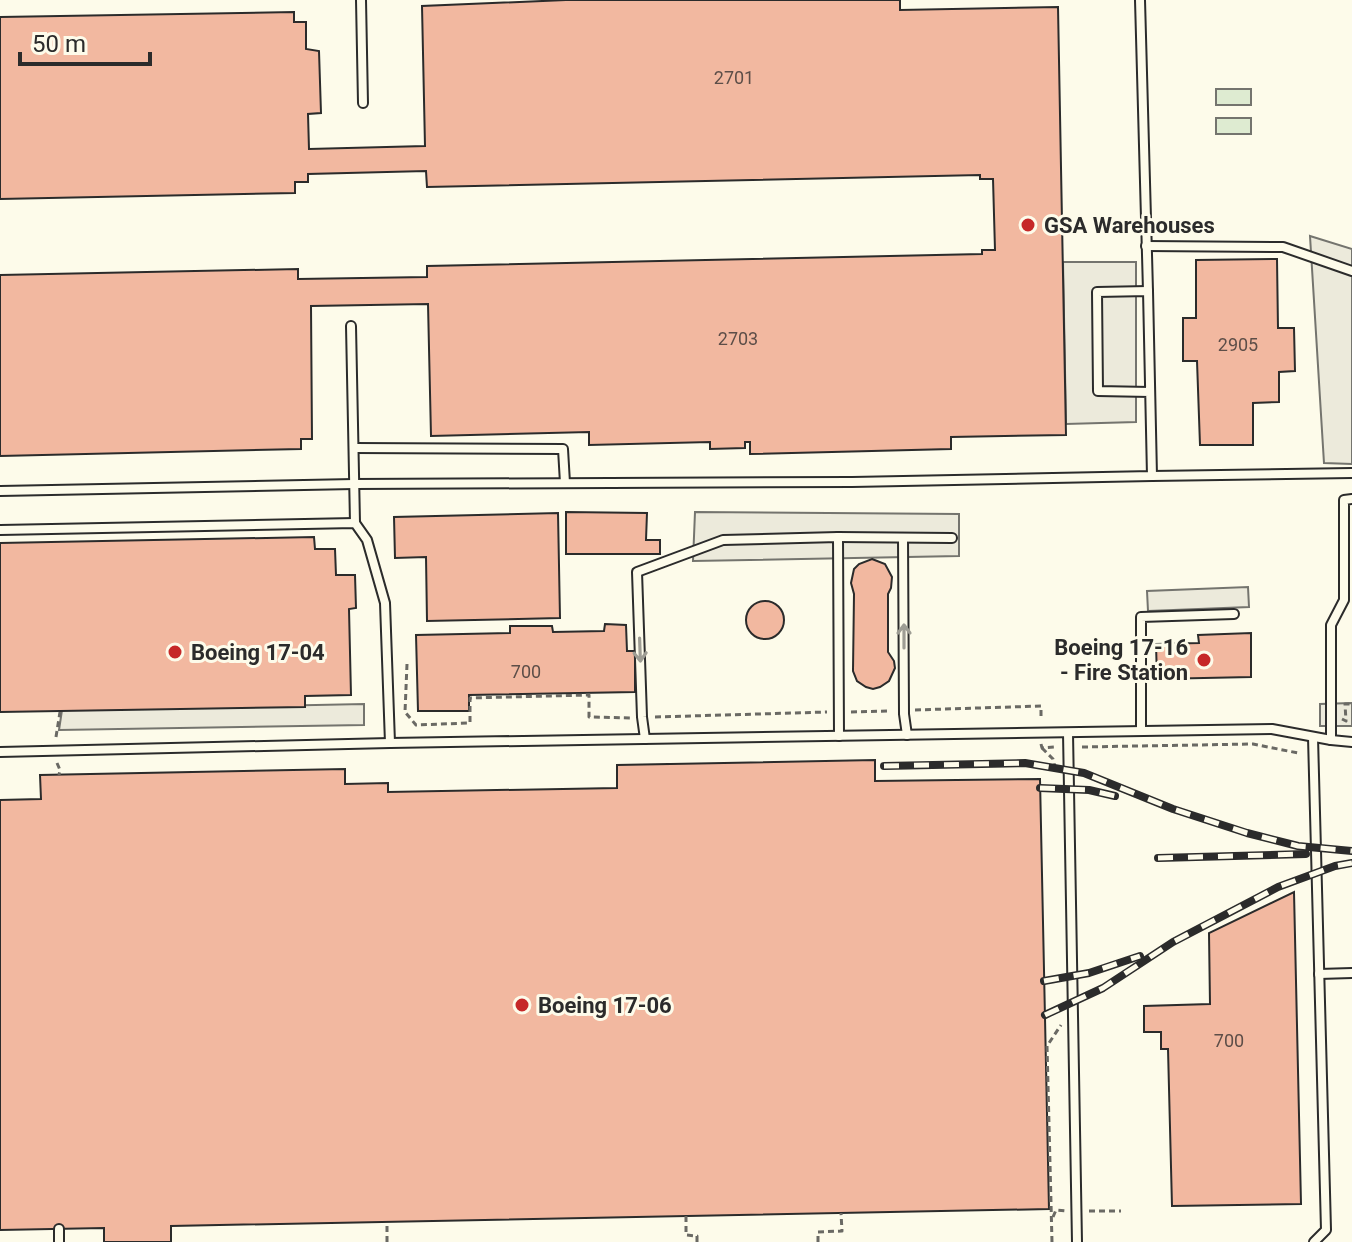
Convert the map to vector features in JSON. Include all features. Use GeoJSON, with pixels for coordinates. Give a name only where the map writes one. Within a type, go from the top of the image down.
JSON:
{"type":"FeatureCollection","features":[{"type":"Feature","properties":{"kind":"lane"},"geometry":{"type":"LineString","coordinates":[[361,0],[363,103]]}},
{"type":"Feature","properties":{"kind":"lane"},"geometry":{"type":"LineString","coordinates":[[1140,0],[1152,476]]}},
{"type":"Feature","properties":{"kind":"lane"},"geometry":{"type":"LineString","coordinates":[[1146,246],[1283,247],[1352,271]]}},
{"type":"Feature","properties":{"kind":"lane"},"geometry":{"type":"LineString","coordinates":[[1148,291],[1097,292],[1098,391],[1150,392]]}},
{"type":"Feature","properties":{"kind":"lane"},"geometry":{"type":"LineString","coordinates":[[351,326],[355,523],[367,540],[385,603],[390,743]]}},
{"type":"Feature","properties":{"kind":"lane"},"geometry":{"type":"LineString","coordinates":[[354,448],[563,449],[565,483]]}},
{"type":"Feature","properties":{"kind":"lane"},"geometry":{"type":"LineString","coordinates":[[0,491],[1352,473]]}},
{"type":"Feature","properties":{"kind":"lane"},"geometry":{"type":"LineString","coordinates":[[1331,740],[1331,625],[1344,600],[1344,500],[1352,499]]}},
{"type":"Feature","properties":{"kind":"lane"},"geometry":{"type":"LineString","coordinates":[[0,530],[355,523]]}},
{"type":"Feature","properties":{"kind":"lane"},"geometry":{"type":"LineString","coordinates":[[838,537],[839,736]]}},
{"type":"Feature","properties":{"kind":"lane"},"geometry":{"type":"LineString","coordinates":[[903,538],[904,712],[907,735]]}},
{"type":"Feature","properties":{"kind":"lane"},"geometry":{"type":"LineString","coordinates":[[645,739],[637,572],[723,540],[952,538]]}},
{"type":"Feature","properties":{"kind":"lane"},"geometry":{"type":"LineString","coordinates":[[1141,731],[1141,617],[1234,614]]}},
{"type":"Feature","properties":{"kind":"lane"},"geometry":{"type":"LineString","coordinates":[[0,752],[1272,729],[1352,742]]}},
{"type":"Feature","properties":{"kind":"lane"},"geometry":{"type":"LineString","coordinates":[[1068,733],[1077,1242]]}},
{"type":"Feature","properties":{"kind":"lane"},"geometry":{"type":"LineString","coordinates":[[1310,737],[1326,1230],[1314,1242]]}},
{"type":"Feature","properties":{"kind":"lane"},"geometry":{"type":"LineString","coordinates":[[1319,974],[1352,973]]}},
{"type":"Feature","properties":{"kind":"lane"},"geometry":{"type":"LineString","coordinates":[[59,1229],[59,1242]]}},
{"type":"Feature","properties":{"kind":"path"},"geometry":{"type":"LineString","coordinates":[[407,664],[405,712],[416,725],[470,723],[470,698],[589,695],[589,717],[904,712],[1041,706],[1042,748],[1053,759],[1055,768]]}},
{"type":"Feature","properties":{"kind":"path"},"geometry":{"type":"LineString","coordinates":[[1331,717],[1346,721],[1345,704],[1352,704]]}},
{"type":"Feature","properties":{"kind":"path"},"geometry":{"type":"LineString","coordinates":[[1042,748],[1253,744],[1298,753],[1310,737]]}},
{"type":"Feature","properties":{"kind":"path"},"geometry":{"type":"LineString","coordinates":[[1052,1242],[1047,1046],[1064,1021]]}},
{"type":"Feature","properties":{"kind":"path"},"geometry":{"type":"LineString","coordinates":[[818,1242],[818,1232],[842,1231],[841,1213]]}},
{"type":"Feature","properties":{"kind":"path"},"geometry":{"type":"LineString","coordinates":[[686,1216],[686,1235],[697,1236],[697,1242]]}},
{"type":"Feature","properties":{"kind":"path"},"geometry":{"type":"LineString","coordinates":[[387,1222],[387,1242]]}},
{"type":"Feature","properties":{"kind":"green space"},"geometry":{"type":"Polygon","coordinates":[[[1216,89],[1251,89],[1251,105],[1216,105],[1216,89]]]}},
{"type":"Feature","properties":{"kind":"green space"},"geometry":{"type":"Polygon","coordinates":[[[1216,118],[1251,118],[1251,134],[1216,134],[1216,118]]]}},
{"type":"Feature","properties":{"kind":"shaded area"},"geometry":{"type":"Polygon","coordinates":[[[1310,236],[1352,249],[1352,464],[1324,463],[1310,236]]]}},
{"type":"Feature","properties":{"kind":"shaded area"},"geometry":{"type":"Polygon","coordinates":[[[1063,262],[1136,262],[1136,422],[1066,424],[1063,262]]]}},
{"type":"Feature","properties":{"kind":"shaded area"},"geometry":{"type":"Polygon","coordinates":[[[695,512],[959,514],[959,556],[693,561],[695,512]]]}},
{"type":"Feature","properties":{"kind":"shaded area"},"geometry":{"type":"Polygon","coordinates":[[[1248,587],[1249,607],[1148,611],[1147,591],[1248,587]]]}},
{"type":"Feature","properties":{"kind":"shaded area"},"geometry":{"type":"Polygon","coordinates":[[[1352,703],[1352,726],[1320,726],[1320,704],[1352,703]]]}},
{"type":"Feature","properties":{"kind":"shaded area"},"geometry":{"type":"Polygon","coordinates":[[[364,704],[364,725],[59,730],[62,710],[364,704]]]}},
{"type":"Feature","properties":{"kind":"building","name":"GSA Warehouses"},"geometry":{"type":"Polygon","coordinates":[[[566,0],[900,0],[900,10],[1058,7],[1066,435],[951,437],[951,449],[750,454],[750,442],[745,442],[745,448],[710,449],[710,442],[589,445],[589,432],[431,436],[428,304],[311,306],[312,439],[301,439],[301,449],[0,456],[0,275],[298,269],[298,279],[427,277],[427,266],[982,254],[982,250],[995,250],[993,179],[980,179],[980,175],[427,187],[426,171],[308,174],[308,182],[295,182],[295,193],[0,199],[0,17],[294,12],[294,22],[306,22],[306,49],[319,51],[321,113],[308,114],[309,149],[425,146],[422,6],[566,0]]]}},
{"type":"Feature","properties":{"kind":"building"},"geometry":{"type":"Polygon","coordinates":[[[1277,259],[1278,328],[1294,328],[1295,371],[1279,372],[1279,402],[1253,403],[1253,445],[1200,445],[1197,361],[1183,361],[1183,318],[1196,318],[1196,260],[1277,259]]]}},
{"type":"Feature","properties":{"kind":"building"},"geometry":{"type":"Polygon","coordinates":[[[566,512],[647,513],[646,540],[660,540],[660,554],[566,554],[566,512]]]}},
{"type":"Feature","properties":{"kind":"building"},"geometry":{"type":"Polygon","coordinates":[[[558,513],[560,618],[427,621],[426,557],[395,558],[394,517],[558,513]]]}},
{"type":"Feature","properties":{"kind":"building","name":"Boeing 17-04"},"geometry":{"type":"Polygon","coordinates":[[[314,537],[315,549],[335,549],[336,575],[355,575],[356,608],[349,609],[351,695],[305,696],[305,707],[0,712],[0,543],[314,537]]]}},
{"type":"Feature","properties":{"kind":"building"},"geometry":{"type":"Polygon","coordinates":[[[872,559],[885,564],[892,577],[888,594],[888,652],[895,668],[889,681],[873,689],[857,681],[853,671],[854,594],[851,583],[854,569],[872,559]]]}},
{"type":"Feature","properties":{"kind":"building"},"geometry":{"type":"Polygon","coordinates":[[[765,601],[778,607],[784,620],[778,633],[765,639],[752,633],[746,620],[752,607],[765,601]]]}},
{"type":"Feature","properties":{"kind":"building"},"geometry":{"type":"Polygon","coordinates":[[[605,624],[626,625],[627,651],[635,651],[635,692],[469,695],[469,711],[418,711],[416,635],[510,633],[510,626],[552,626],[553,632],[604,631],[605,624]]]}},
{"type":"Feature","properties":{"kind":"building","name":"Boeing 17-16 - Fire Station"},"geometry":{"type":"Polygon","coordinates":[[[1251,633],[1251,677],[1157,679],[1156,644],[1199,643],[1198,635],[1251,633]]]}},
{"type":"Feature","properties":{"kind":"building","name":"Boeing 17-06"},"geometry":{"type":"Polygon","coordinates":[[[875,760],[875,781],[1040,779],[1049,1209],[171,1226],[171,1242],[104,1242],[104,1228],[0,1230],[0,800],[41,799],[40,775],[345,769],[345,784],[388,783],[388,792],[617,788],[617,765],[875,760]]]}},
{"type":"Feature","properties":{"kind":"building"},"geometry":{"type":"Polygon","coordinates":[[[1294,892],[1301,1204],[1172,1206],[1168,1049],[1161,1049],[1161,1032],[1144,1032],[1144,1006],[1210,1004],[1209,933],[1294,892]]]}},
{"type":"Feature","properties":{"kind":"railway"},"geometry":{"type":"LineString","coordinates":[[884,766],[1025,763],[1084,773],[1173,809],[1247,833],[1298,846],[1352,851]]}},
{"type":"Feature","properties":{"kind":"railway"},"geometry":{"type":"LineString","coordinates":[[1040,788],[1089,790],[1115,796]]}},
{"type":"Feature","properties":{"kind":"railway"},"geometry":{"type":"LineString","coordinates":[[1158,858],[1306,854]]}},
{"type":"Feature","properties":{"kind":"railway"},"geometry":{"type":"LineString","coordinates":[[1045,1015],[1103,988],[1173,942],[1278,887],[1352,863]]}},
{"type":"Feature","properties":{"kind":"railway"},"geometry":{"type":"LineString","coordinates":[[1044,981],[1089,973],[1140,956]]}},
{"type":"Feature","properties":{"kind":"place","name":"GSA Warehouses"},"geometry":{"type":"Point","coordinates":[1028,225]}},
{"type":"Feature","properties":{"kind":"place","name":"Boeing 17-04"},"geometry":{"type":"Point","coordinates":[175,652]}},
{"type":"Feature","properties":{"kind":"place","name":"Boeing 17-16 - Fire Station"},"geometry":{"type":"Point","coordinates":[1204,660]}},
{"type":"Feature","properties":{"kind":"place","name":"Boeing 17-06"},"geometry":{"type":"Point","coordinates":[522,1005]}}]}
